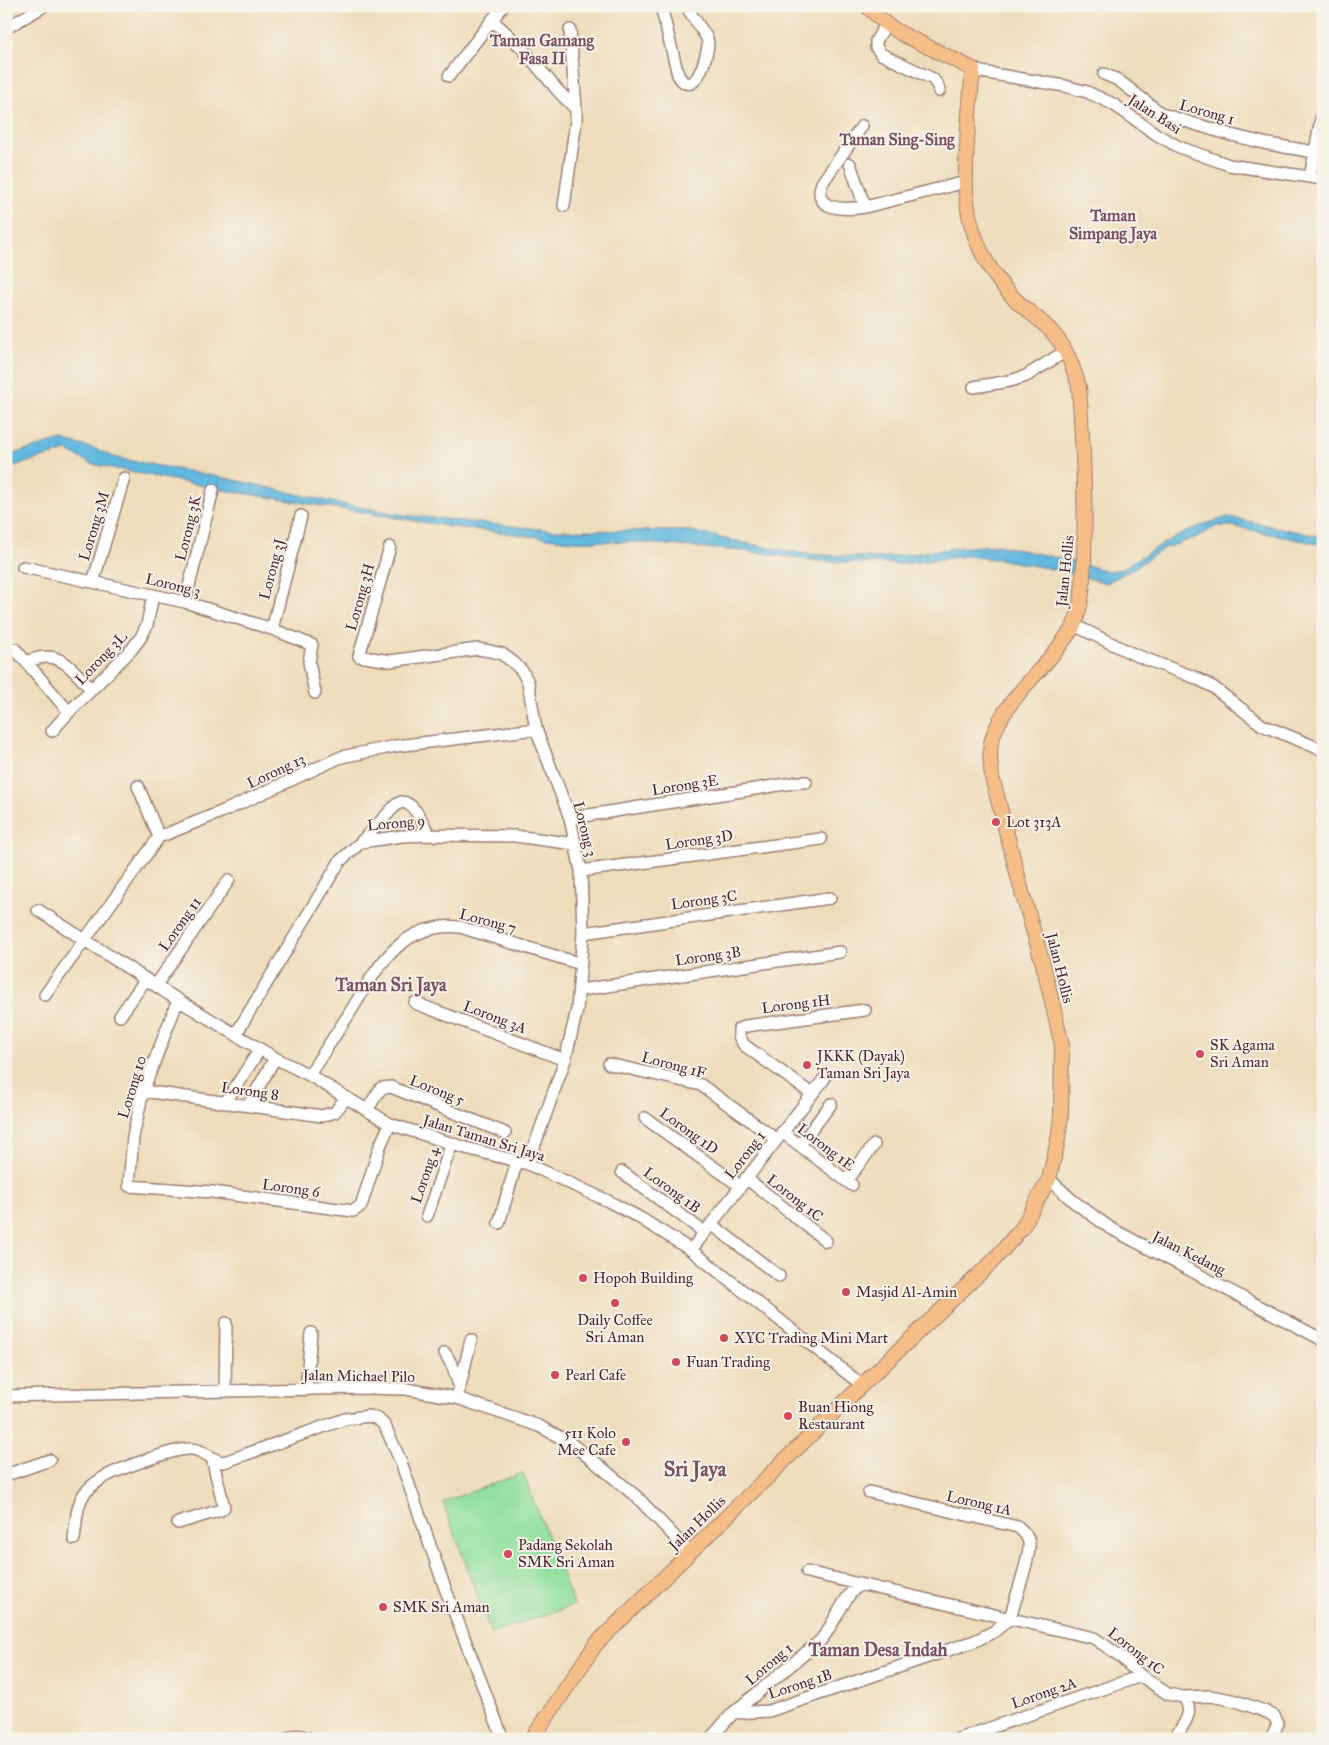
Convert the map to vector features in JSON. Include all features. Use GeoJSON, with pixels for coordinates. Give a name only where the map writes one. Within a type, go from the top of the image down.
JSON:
{"type":"FeatureCollection","features":[{"type":"Feature","properties":{"kind":"main road"},"geometry":{"type":"LineString","coordinates":[[867,6],[886,24],[902,34],[973,69]]}},
{"type":"Feature","properties":{"kind":"main road","name":"Jalan Hollis"},"geometry":{"type":"LineString","coordinates":[[533,1737],[596,1644],[862,1384],[993,1261],[1022,1228],[1049,1179],[1058,1140],[1061,1116],[1062,1045],[1043,964],[992,777],[990,760],[991,744],[996,726],[1074,625],[1081,602],[1084,580],[1086,516],[1079,387],[1074,368],[1066,351],[1048,328],[1021,306],[998,281],[983,255],[972,225],[966,202],[966,182],[967,133],[973,69]]}},
{"type":"Feature","properties":{"kind":"street"},"geometry":{"type":"LineString","coordinates":[[6,28],[44,6]]}},
{"type":"Feature","properties":{"kind":"street"},"geometry":{"type":"LineString","coordinates":[[449,76],[503,6]]}},
{"type":"Feature","properties":{"kind":"street"},"geometry":{"type":"LineString","coordinates":[[661,6],[678,75],[684,82],[688,83],[693,82],[699,76],[708,43],[707,38],[686,6]]}},
{"type":"Feature","properties":{"kind":"street"},"geometry":{"type":"LineString","coordinates":[[493,21],[521,47],[576,109]]}},
{"type":"Feature","properties":{"kind":"street"},"geometry":{"type":"LineString","coordinates":[[886,24],[876,41],[881,54],[933,79],[939,91]]}},
{"type":"Feature","properties":{"kind":"street"},"geometry":{"type":"LineString","coordinates":[[564,206],[576,121],[570,30]]}},
{"type":"Feature","properties":{"kind":"street","name":"Jalan Basi"},"geometry":{"type":"LineString","coordinates":[[973,69],[1065,86],[1087,92],[1113,104],[1156,134],[1179,147],[1229,165],[1258,171],[1323,179]]}},
{"type":"Feature","properties":{"kind":"street","name":"Lorong 1"},"geometry":{"type":"LineString","coordinates":[[1104,74],[1118,80],[1162,114],[1231,135],[1314,152]]}},
{"type":"Feature","properties":{"kind":"street"},"geometry":{"type":"LineString","coordinates":[[1310,177],[1314,152],[1320,138],[1323,109]]}},
{"type":"Feature","properties":{"kind":"street"},"geometry":{"type":"LineString","coordinates":[[862,126],[822,183],[818,192],[822,200],[830,205],[849,209],[865,207],[966,182]]}},
{"type":"Feature","properties":{"kind":"street"},"geometry":{"type":"LineString","coordinates":[[850,164],[865,207]]}},
{"type":"Feature","properties":{"kind":"street"},"geometry":{"type":"LineString","coordinates":[[974,387],[1010,381],[1026,376],[1066,351]]}},
{"type":"Feature","properties":{"kind":"street","name":"Lorong 3M"},"geometry":{"type":"LineString","coordinates":[[93,582],[124,478]]}},
{"type":"Feature","properties":{"kind":"street","name":"Lorong 3K"},"geometry":{"type":"LineString","coordinates":[[185,602],[213,490]]}},
{"type":"Feature","properties":{"kind":"street","name":"Lorong 3J"},"geometry":{"type":"LineString","coordinates":[[272,629],[301,516]]}},
{"type":"Feature","properties":{"kind":"street","name":"Lorong 3H"},"geometry":{"type":"LineString","coordinates":[[359,656],[390,547]]}},
{"type":"Feature","properties":{"kind":"street","name":"Lorong 3"},"geometry":{"type":"LineString","coordinates":[[23,567],[185,602],[272,629],[312,645],[309,662],[315,693]]}},
{"type":"Feature","properties":{"kind":"street","name":"Lorong 3L"},"geometry":{"type":"LineString","coordinates":[[52,731],[68,712],[132,649],[141,637],[147,625],[153,595]]}},
{"type":"Feature","properties":{"kind":"street"},"geometry":{"type":"LineString","coordinates":[[1074,625],[1133,654],[1196,678],[1213,687],[1262,725],[1323,750]]}},
{"type":"Feature","properties":{"kind":"street"},"geometry":{"type":"LineString","coordinates":[[14,648],[68,712]]}},
{"type":"Feature","properties":{"kind":"street","name":"Lorong 3"},"geometry":{"type":"LineString","coordinates":[[359,656],[390,661],[478,649],[502,654],[513,662],[522,671],[528,682],[536,729],[570,818],[580,871],[583,933],[577,1010],[565,1060],[522,1162],[499,1223]]}},
{"type":"Feature","properties":{"kind":"street"},"geometry":{"type":"LineString","coordinates":[[26,662],[46,657],[60,660],[69,666],[91,689]]}},
{"type":"Feature","properties":{"kind":"street","name":"Lorong 13"},"geometry":{"type":"LineString","coordinates":[[159,837],[226,810],[341,757],[396,746],[536,729]]}},
{"type":"Feature","properties":{"kind":"street","name":"Lorong 3E"},"geometry":{"type":"LineString","coordinates":[[570,818],[806,782]]}},
{"type":"Feature","properties":{"kind":"street"},"geometry":{"type":"LineString","coordinates":[[44,995],[159,837],[138,786]]}},
{"type":"Feature","properties":{"kind":"street"},"geometry":{"type":"LineString","coordinates":[[361,842],[401,802],[409,804],[429,835]]}},
{"type":"Feature","properties":{"kind":"street","name":"Lorong 9"},"geometry":{"type":"LineString","coordinates":[[236,1034],[340,861],[361,842],[385,838],[429,835],[515,836],[575,844]]}},
{"type":"Feature","properties":{"kind":"street","name":"Lorong 3D"},"geometry":{"type":"LineString","coordinates":[[580,871],[821,839]]}},
{"type":"Feature","properties":{"kind":"street","name":"Lorong 11"},"geometry":{"type":"LineString","coordinates":[[120,1016],[151,982],[229,880]]}},
{"type":"Feature","properties":{"kind":"street","name":"Lorong 3C"},"geometry":{"type":"LineString","coordinates":[[583,933],[830,898]]}},
{"type":"Feature","properties":{"kind":"street","name":"Jalan Taman Sri Jaya"},"geometry":{"type":"LineString","coordinates":[[38,910],[178,1000],[390,1124],[522,1162],[608,1201],[640,1218],[691,1250],[862,1384]]}},
{"type":"Feature","properties":{"kind":"street","name":"Lorong 7"},"geometry":{"type":"LineString","coordinates":[[308,1075],[375,970],[402,943],[414,934],[426,929],[443,926],[460,927],[581,964]]}},
{"type":"Feature","properties":{"kind":"street","name":"Lorong 3B"},"geometry":{"type":"LineString","coordinates":[[580,990],[840,952]]}},
{"type":"Feature","properties":{"kind":"street","name":"Lorong 10"},"geometry":{"type":"LineString","coordinates":[[129,1186],[133,1137],[143,1091],[178,1000]]}},
{"type":"Feature","properties":{"kind":"street","name":"Lorong 3A"},"geometry":{"type":"LineString","coordinates":[[414,1003],[565,1060]]}},
{"type":"Feature","properties":{"kind":"street","name":"Lorong 1H"},"geometry":{"type":"LineString","coordinates":[[812,1094],[744,1045],[739,1036],[739,1029],[746,1026],[866,1010]]}},
{"type":"Feature","properties":{"kind":"street"},"geometry":{"type":"LineString","coordinates":[[225,1103],[260,1049]]}},
{"type":"Feature","properties":{"kind":"street"},"geometry":{"type":"LineString","coordinates":[[248,1106],[275,1058]]}},
{"type":"Feature","properties":{"kind":"street","name":"Lorong 1F"},"geometry":{"type":"LineString","coordinates":[[609,1064],[701,1085],[779,1136]]}},
{"type":"Feature","properties":{"kind":"street","name":"Lorong 1"},"geometry":{"type":"LineString","coordinates":[[691,1250],[824,1079]]}},
{"type":"Feature","properties":{"kind":"street","name":"Lorong 5"},"geometry":{"type":"LineString","coordinates":[[367,1110],[381,1088],[391,1088],[505,1133]]}},
{"type":"Feature","properties":{"kind":"street","name":"Lorong 8"},"geometry":{"type":"LineString","coordinates":[[143,1091],[322,1116],[334,1112],[346,1098]]}},
{"type":"Feature","properties":{"kind":"street"},"geometry":{"type":"LineString","coordinates":[[800,1146],[831,1104]]}},
{"type":"Feature","properties":{"kind":"street","name":"Lorong 1D"},"geometry":{"type":"LineString","coordinates":[[645,1118],[743,1182]]}},
{"type":"Feature","properties":{"kind":"street","name":"Lorong 6"},"geometry":{"type":"LineString","coordinates":[[129,1186],[212,1192],[353,1211],[361,1206],[380,1146],[390,1124]]}},
{"type":"Feature","properties":{"kind":"street","name":"Lorong 1E"},"geometry":{"type":"LineString","coordinates":[[779,1136],[800,1146],[849,1183],[874,1144]]}},
{"type":"Feature","properties":{"kind":"street","name":"Lorong 4"},"geometry":{"type":"LineString","coordinates":[[427,1216],[452,1143]]}},
{"type":"Feature","properties":{"kind":"street","name":"Lorong 1B"},"geometry":{"type":"LineString","coordinates":[[622,1172],[708,1228]]}},
{"type":"Feature","properties":{"kind":"street","name":"Jalan Kedang"},"geometry":{"type":"LineString","coordinates":[[1049,1179],[1073,1201],[1110,1228],[1323,1340]]}},
{"type":"Feature","properties":{"kind":"street","name":"Lorong 1C"},"geometry":{"type":"LineString","coordinates":[[743,1182],[826,1241]]}},
{"type":"Feature","properties":{"kind":"street"},"geometry":{"type":"LineString","coordinates":[[708,1228],[779,1276]]}},
{"type":"Feature","properties":{"kind":"street"},"geometry":{"type":"LineString","coordinates":[[225,1392],[226,1323]]}},
{"type":"Feature","properties":{"kind":"street"},"geometry":{"type":"LineString","coordinates":[[306,1390],[311,1333]]}},
{"type":"Feature","properties":{"kind":"street"},"geometry":{"type":"LineString","coordinates":[[457,1398],[471,1340]]}},
{"type":"Feature","properties":{"kind":"street"},"geometry":{"type":"LineString","coordinates":[[445,1353],[453,1366],[459,1385]]}},
{"type":"Feature","properties":{"kind":"street","name":"Jalan Michael Pilo"},"geometry":{"type":"LineString","coordinates":[[6,1396],[406,1389],[457,1398],[539,1426],[569,1442],[638,1498],[690,1553]]}},
{"type":"Feature","properties":{"kind":"street"},"geometry":{"type":"LineString","coordinates":[[74,1539],[78,1510],[84,1495],[103,1478],[137,1464],[183,1450],[195,1449],[221,1462],[345,1419],[369,1416],[378,1419],[385,1426],[401,1462],[445,1588],[503,1739]]}},
{"type":"Feature","properties":{"kind":"street"},"geometry":{"type":"LineString","coordinates":[[178,1523],[224,1508],[212,1458]]}},
{"type":"Feature","properties":{"kind":"street"},"geometry":{"type":"LineString","coordinates":[[6,1475],[50,1460]]}},
{"type":"Feature","properties":{"kind":"street","name":"Lorong 1A"},"geometry":{"type":"LineString","coordinates":[[869,1492],[1018,1527],[1023,1531],[1027,1536],[1029,1548],[1010,1618]]}},
{"type":"Feature","properties":{"kind":"street"},"geometry":{"type":"LineString","coordinates":[[807,1572],[1010,1618]]}},
{"type":"Feature","properties":{"kind":"street","name":"Lorong 1"},"geometry":{"type":"LineString","coordinates":[[710,1739],[733,1713],[828,1633],[852,1591],[860,1585]]}},
{"type":"Feature","properties":{"kind":"street","name":"Lorong 1C"},"geometry":{"type":"LineString","coordinates":[[1010,1618],[1094,1638],[1120,1656],[1141,1676],[1168,1694],[1183,1697]]}},
{"type":"Feature","properties":{"kind":"street","name":"Lorong 1B"},"geometry":{"type":"LineString","coordinates":[[733,1713],[769,1711],[975,1641],[995,1632],[1010,1618]]}},
{"type":"Feature","properties":{"kind":"street","name":"Lorong 2A"},"geometry":{"type":"LineString","coordinates":[[958,1739],[1141,1676]]}},
{"type":"Feature","properties":{"kind":"street"},"geometry":{"type":"LineString","coordinates":[[1183,1697],[1211,1696],[1236,1701],[1264,1711],[1274,1716],[1278,1723],[1271,1739]]}},
{"type":"Feature","properties":{"kind":"street"},"geometry":{"type":"LineString","coordinates":[[1174,1739],[1189,1715],[1189,1706],[1183,1697]]}},
{"type":"Feature","properties":{"kind":"street"},"geometry":{"type":"LineString","coordinates":[[288,1739],[303,1735],[310,1739]]}},
{"type":"Feature","properties":{"kind":"street"},"geometry":{"type":"LineString","coordinates":[[533,1737],[549,1739]]}},
{"type":"Feature","properties":{"kind":"green space","name":"Padang Sekolah SMK Sri Aman"},"geometry":{"type":"Polygon","coordinates":[[[523,1473],[574,1605],[491,1633],[443,1502],[523,1473]]]}},
{"type":"Feature","properties":{"kind":"water"},"geometry":{"type":"Polygon","coordinates":[[[61,440],[96,449],[116,458],[230,479],[332,502],[404,515],[550,530],[690,531],[807,554],[880,558],[955,548],[997,545],[1108,571],[1121,569],[1171,539],[1204,524],[1228,517],[1323,537],[1323,545],[1232,526],[1217,526],[1197,537],[1163,549],[1131,570],[1106,583],[1063,571],[1003,560],[967,556],[900,564],[818,561],[754,552],[632,542],[572,541],[447,526],[229,491],[92,464],[67,451],[6,468],[6,456],[61,440]]]}},
{"type":"Feature","properties":{"kind":"place","name":"Lot 313A"},"geometry":{"type":"Point","coordinates":[996,822]}},
{"type":"Feature","properties":{"kind":"place","name":"SK Agama Sri Aman"},"geometry":{"type":"Point","coordinates":[1200,1054]}},
{"type":"Feature","properties":{"kind":"place","name":"JKKK (Dayak) Taman Sri Jaya"},"geometry":{"type":"Point","coordinates":[807,1065]}},
{"type":"Feature","properties":{"kind":"place","name":"Hopoh Building"},"geometry":{"type":"Point","coordinates":[583,1278]}},
{"type":"Feature","properties":{"kind":"place","name":"Masjid Al-Amin"},"geometry":{"type":"Point","coordinates":[846,1292]}},
{"type":"Feature","properties":{"kind":"place","name":"Daily Coffee Sri Aman"},"geometry":{"type":"Point","coordinates":[615,1303]}},
{"type":"Feature","properties":{"kind":"place","name":"XYC Trading Mini Mart"},"geometry":{"type":"Point","coordinates":[724,1338]}},
{"type":"Feature","properties":{"kind":"place","name":"Fuan Trading"},"geometry":{"type":"Point","coordinates":[676,1362]}},
{"type":"Feature","properties":{"kind":"place","name":"Pearl Cafe"},"geometry":{"type":"Point","coordinates":[555,1375]}},
{"type":"Feature","properties":{"kind":"place","name":"Buan Hiong Restaurant"},"geometry":{"type":"Point","coordinates":[788,1416]}},
{"type":"Feature","properties":{"kind":"place","name":"511 Kolo Mee Cafe"},"geometry":{"type":"Point","coordinates":[626,1442]}},
{"type":"Feature","properties":{"kind":"place","name":"Padang Sekolah SMK Sri Aman"},"geometry":{"type":"Point","coordinates":[508,1554]}},
{"type":"Feature","properties":{"kind":"place","name":"SMK Sri Aman"},"geometry":{"type":"Point","coordinates":[383,1607]}},
{"type":"Feature","properties":{"kind":"district","name":"Taman Gamang Fasa II"},"geometry":{"type":"Point","coordinates":[542,49]}},
{"type":"Feature","properties":{"kind":"district","name":"Taman Sing-Sing"},"geometry":{"type":"Point","coordinates":[897,139]}},
{"type":"Feature","properties":{"kind":"district","name":"Taman Simpang Jaya"},"geometry":{"type":"Point","coordinates":[1113,224]}},
{"type":"Feature","properties":{"kind":"district","name":"Taman Sri Jaya"},"geometry":{"type":"Point","coordinates":[391,985]}},
{"type":"Feature","properties":{"kind":"district","name":"Sri Jaya"},"geometry":{"type":"Point","coordinates":[695,1469]}},
{"type":"Feature","properties":{"kind":"district","name":"Taman Desa Indah"},"geometry":{"type":"Point","coordinates":[878,1650]}}]}
